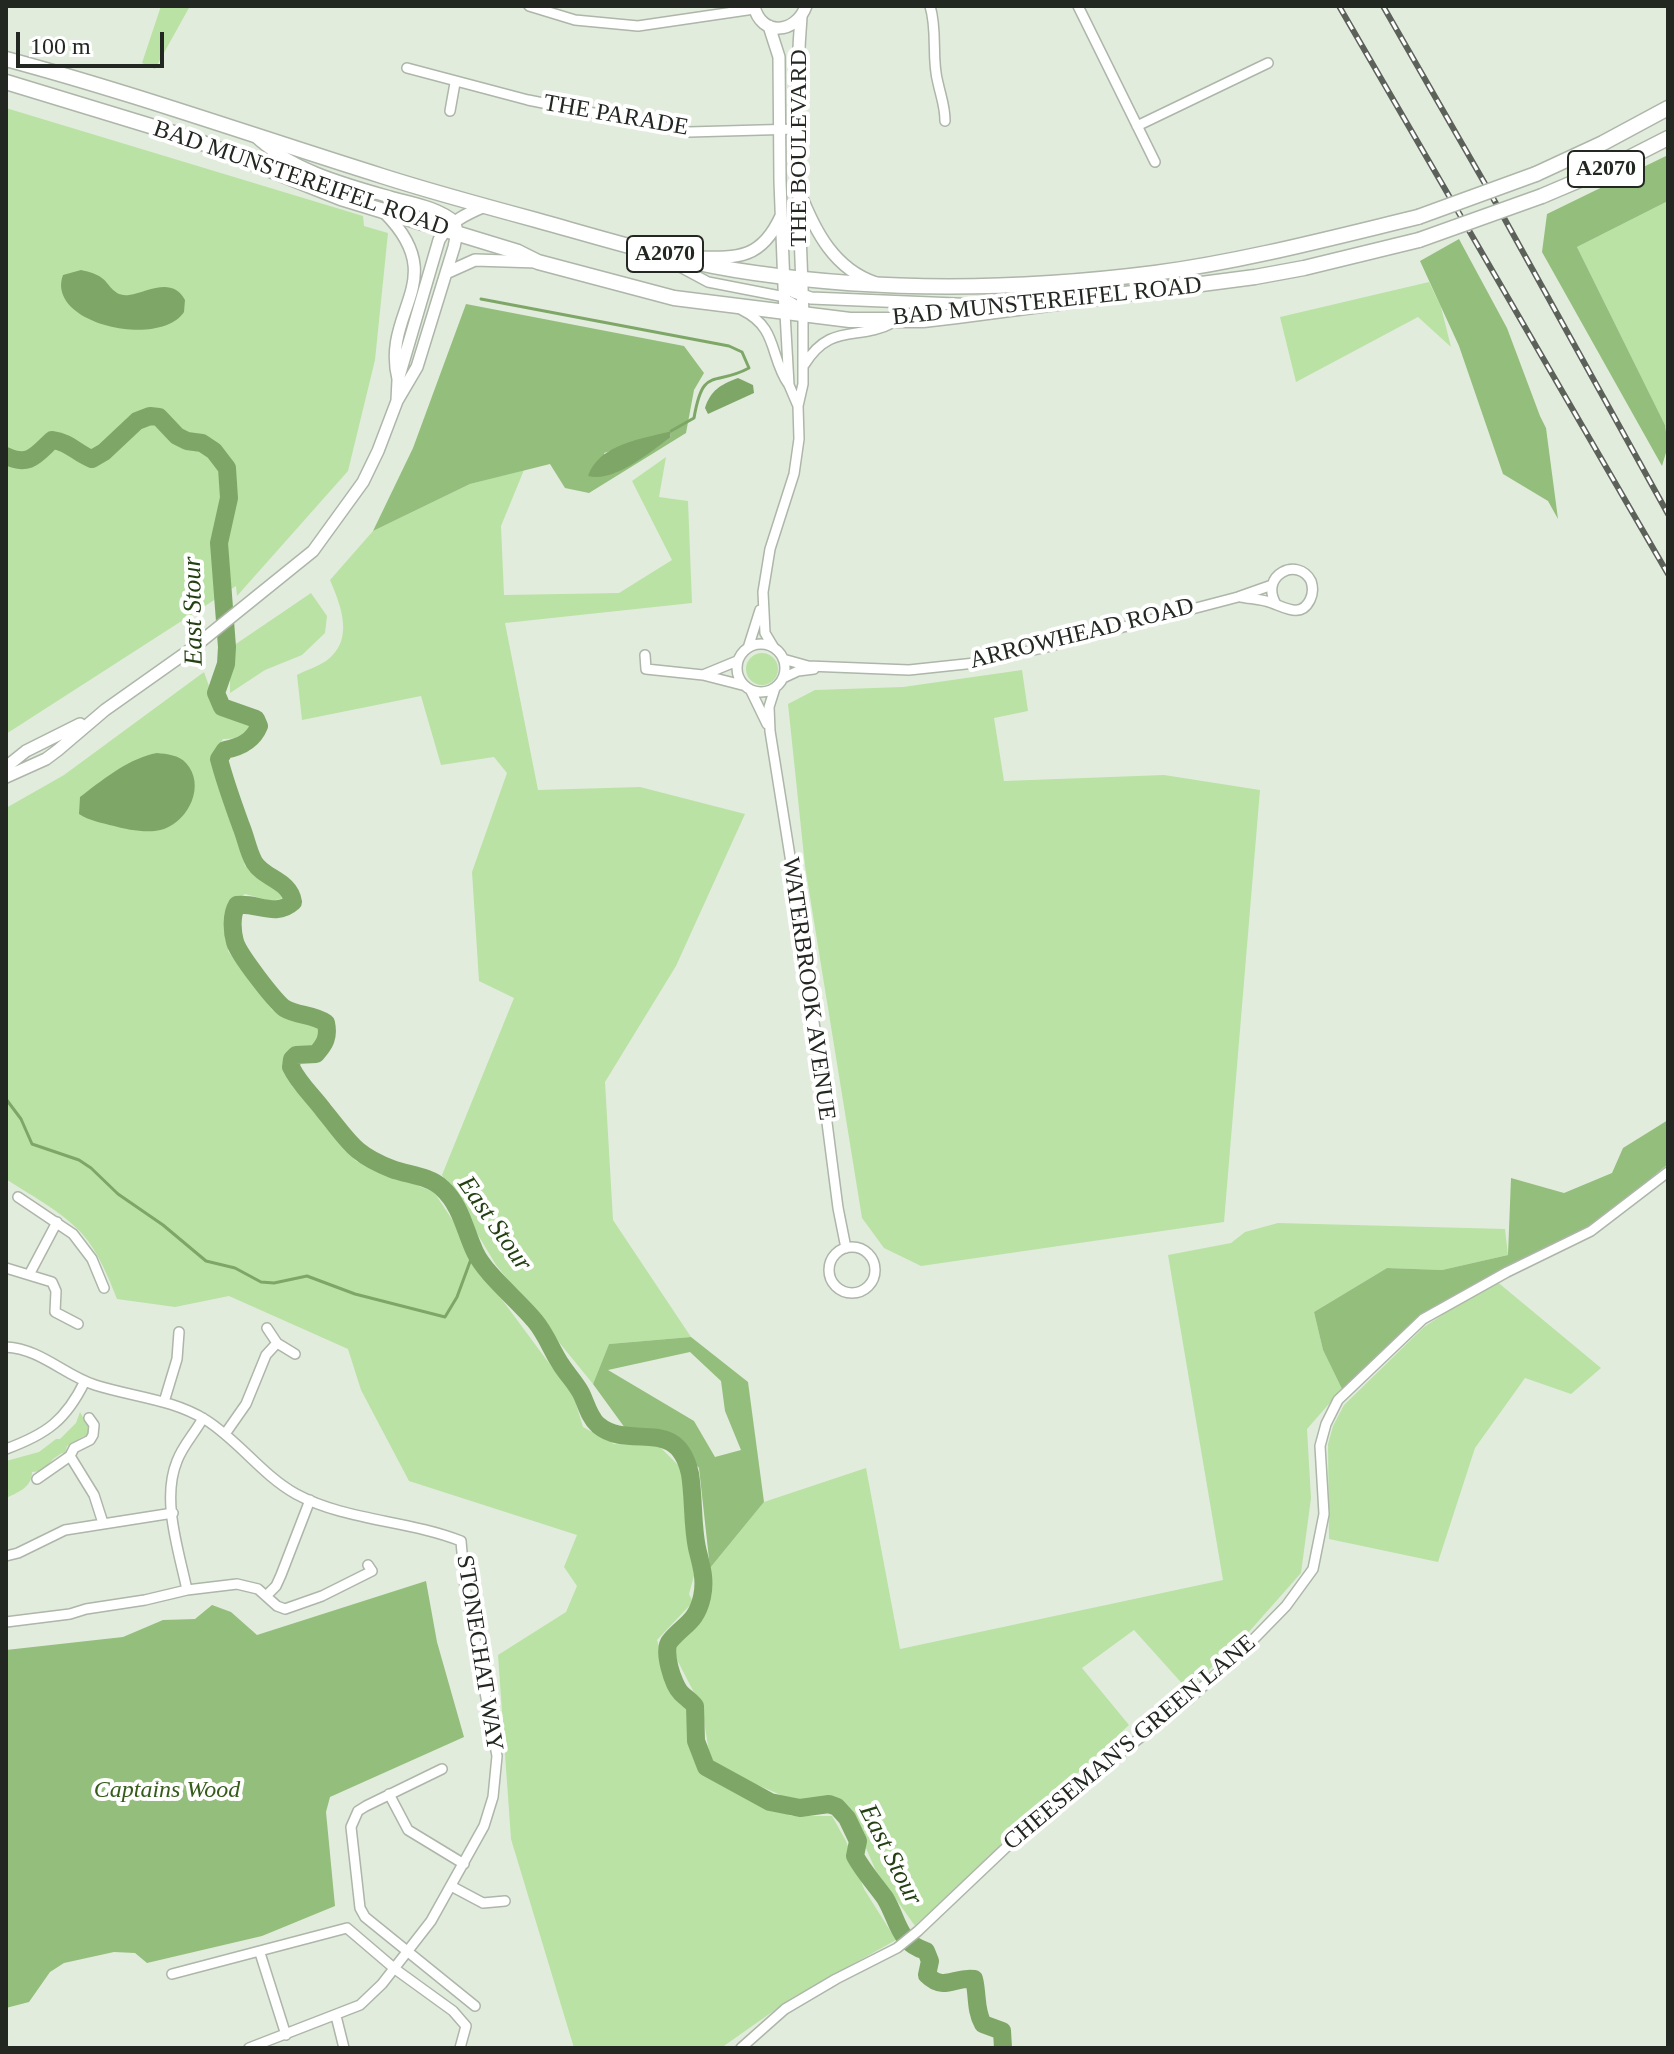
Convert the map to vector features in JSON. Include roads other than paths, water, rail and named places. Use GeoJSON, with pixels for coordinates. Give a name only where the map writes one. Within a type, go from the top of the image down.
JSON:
{"type":"FeatureCollection","features":[{"type":"Feature","properties":{"kind":"highway","name":"BAD MUNSTEREIFEL ROAD"},"geometry":{"type":"LineString","coordinates":[[6,59],[386,178],[653,252],[707,265],[786,277],[887,286],[1007,287],[1157,272],[1307,244],[1418,217],[1536,174],[1668,108]]}},
{"type":"Feature","properties":{"kind":"highway","name":"BAD MUNSTEREIFEL ROAD"},"geometry":{"type":"LineString","coordinates":[[6,82],[190,138],[385,213],[452,228],[538,262],[674,298],[731,305],[785,306],[803,316],[897,320],[957,316],[1183,288],[1304,268],[1419,240],[1542,196],[1668,138]]}},
{"type":"Feature","properties":{"kind":"street"},"geometry":{"type":"LineString","coordinates":[[529,6],[575,20],[638,26],[754,8],[761,21],[769,26],[787,27],[803,12]]}},
{"type":"Feature","properties":{"kind":"street"},"geometry":{"type":"LineString","coordinates":[[930,6],[935,25],[938,83],[944,98],[945,121]]}},
{"type":"Feature","properties":{"kind":"street"},"geometry":{"type":"LineString","coordinates":[[1078,6],[1155,162]]}},
{"type":"Feature","properties":{"kind":"street","name":"THE BOULEVARD"},"geometry":{"type":"LineString","coordinates":[[803,12],[798,58],[797,129],[803,316]]}},
{"type":"Feature","properties":{"kind":"street","name":"THE BOULEVARD"},"geometry":{"type":"LineString","coordinates":[[769,26],[779,57],[785,306]]}},
{"type":"Feature","properties":{"kind":"street"},"geometry":{"type":"LineString","coordinates":[[1137,126],[1268,63]]}},
{"type":"Feature","properties":{"kind":"street","name":"THE PARADE"},"geometry":{"type":"LineString","coordinates":[[407,68],[528,100],[689,132],[797,129]]}},
{"type":"Feature","properties":{"kind":"street"},"geometry":{"type":"LineString","coordinates":[[450,111],[455,83]]}},
{"type":"Feature","properties":{"kind":"street"},"geometry":{"type":"LineString","coordinates":[[6,777],[46,759],[105,710],[194,647],[313,551],[363,482],[397,401],[417,367],[446,273],[452,228],[438,212],[295,164],[266,147],[253,135]]}},
{"type":"Feature","properties":{"kind":"street"},"geometry":{"type":"LineString","coordinates":[[797,185],[830,252],[868,280],[887,286]]}},
{"type":"Feature","properties":{"kind":"street"},"geometry":{"type":"LineString","coordinates":[[398,380],[436,252],[452,228],[485,206]]}},
{"type":"Feature","properties":{"kind":"street"},"geometry":{"type":"LineString","coordinates":[[385,213],[406,236],[416,264],[395,359],[397,401]]}},
{"type":"Feature","properties":{"kind":"street"},"geometry":{"type":"LineString","coordinates":[[673,257],[732,257],[753,253],[764,245],[782,214]]}},
{"type":"Feature","properties":{"kind":"street"},"geometry":{"type":"LineString","coordinates":[[653,252],[708,282],[785,306],[789,385]]}},
{"type":"Feature","properties":{"kind":"street"},"geometry":{"type":"LineString","coordinates":[[446,273],[475,260],[538,262]]}},
{"type":"Feature","properties":{"kind":"street"},"geometry":{"type":"LineString","coordinates":[[786,277],[794,292],[834,300],[980,304],[1013,308]]}},
{"type":"Feature","properties":{"kind":"street"},"geometry":{"type":"LineString","coordinates":[[731,305],[761,323],[772,340],[781,373],[798,406]]}},
{"type":"Feature","properties":{"kind":"street"},"geometry":{"type":"LineString","coordinates":[[703,675],[737,661],[748,648],[763,599],[770,549],[794,474],[799,439],[803,316]]}},
{"type":"Feature","properties":{"kind":"street"},"geometry":{"type":"LineString","coordinates":[[803,366],[813,351],[839,334],[879,330],[897,320]]}},
{"type":"Feature","properties":{"kind":"street"},"geometry":{"type":"LineString","coordinates":[[1293,570],[1306,575],[1313,588],[1310,601],[1300,609],[1287,611],[1276,604],[1271,592],[1280,573],[1293,570]]}},
{"type":"Feature","properties":{"kind":"street","name":"ARROWHEAD ROAD"},"geometry":{"type":"LineString","coordinates":[[783,659],[808,666],[909,670],[975,663],[1238,597],[1272,585]]}},
{"type":"Feature","properties":{"kind":"street","name":"ARROWHEAD ROAD"},"geometry":{"type":"LineString","coordinates":[[1238,597],[1276,604]]}},
{"type":"Feature","properties":{"kind":"street"},"geometry":{"type":"LineString","coordinates":[[645,655],[646,669],[703,675],[763,693],[775,688],[783,678],[783,659],[765,633],[763,599]]}},
{"type":"Feature","properties":{"kind":"street"},"geometry":{"type":"LineString","coordinates":[[748,648],[758,644],[774,648]]}},
{"type":"Feature","properties":{"kind":"street"},"geometry":{"type":"LineString","coordinates":[[737,661],[737,674],[747,688]]}},
{"type":"Feature","properties":{"kind":"street","name":"ARROWHEAD ROAD"},"geometry":{"type":"LineString","coordinates":[[783,678],[798,671],[829,667]]}},
{"type":"Feature","properties":{"kind":"street","name":"WATERBROOK AVENUE"},"geometry":{"type":"LineString","coordinates":[[747,688],[770,731]]}},
{"type":"Feature","properties":{"kind":"street","name":"WATERBROOK AVENUE"},"geometry":{"type":"LineString","coordinates":[[775,688],[769,707],[770,731],[804,944],[838,1208],[846,1248]]}},
{"type":"Feature","properties":{"kind":"street"},"geometry":{"type":"LineString","coordinates":[[6,767],[26,751],[45,744],[105,710]]}},
{"type":"Feature","properties":{"kind":"street","name":"CHEESEMAN'S GREEN LANE"},"geometry":{"type":"LineString","coordinates":[[741,2048],[785,2009],[897,1948],[918,1931],[1034,1821],[1188,1700],[1243,1650],[1302,1587],[1313,1569],[1324,1514],[1320,1446],[1326,1424],[1338,1400],[1423,1319],[1507,1272],[1591,1231],[1668,1172]]}},
{"type":"Feature","properties":{"kind":"street"},"geometry":{"type":"LineString","coordinates":[[18,1197],[73,1234],[92,1259],[104,1288]]}},
{"type":"Feature","properties":{"kind":"street"},"geometry":{"type":"LineString","coordinates":[[30,1273],[57,1222]]}},
{"type":"Feature","properties":{"kind":"street"},"geometry":{"type":"LineString","coordinates":[[846,1248],[868,1254],[875,1268],[872,1282],[855,1293],[840,1290],[830,1279],[830,1263],[846,1248]]}},
{"type":"Feature","properties":{"kind":"street"},"geometry":{"type":"LineString","coordinates":[[6,1268],[52,1282],[56,1291],[55,1312],[78,1324]]}},
{"type":"Feature","properties":{"kind":"street"},"geometry":{"type":"LineString","coordinates":[[267,1328],[277,1343],[295,1354]]}},
{"type":"Feature","properties":{"kind":"street"},"geometry":{"type":"LineString","coordinates":[[164,1402],[174,1374],[173,1347],[179,1332]]}},
{"type":"Feature","properties":{"kind":"street"},"geometry":{"type":"LineString","coordinates":[[225,1434],[246,1404],[266,1355],[277,1343]]}},
{"type":"Feature","properties":{"kind":"street"},"geometry":{"type":"LineString","coordinates":[[6,1347],[33,1352],[85,1381],[164,1402],[203,1418],[263,1470],[310,1500],[281,1575],[266,1596]]}},
{"type":"Feature","properties":{"kind":"street"},"geometry":{"type":"LineString","coordinates":[[6,1449],[38,1436],[61,1420],[85,1381]]}},
{"type":"Feature","properties":{"kind":"street"},"geometry":{"type":"LineString","coordinates":[[37,1479],[70,1456],[74,1448],[90,1440],[94,1425],[89,1418]]}},
{"type":"Feature","properties":{"kind":"street"},"geometry":{"type":"LineString","coordinates":[[187,1590],[173,1513],[173,1474],[182,1450],[203,1418]]}},
{"type":"Feature","properties":{"kind":"street"},"geometry":{"type":"LineString","coordinates":[[70,1456],[94,1495],[103,1523]]}},
{"type":"Feature","properties":{"kind":"street","name":"STONECHAT WAY"},"geometry":{"type":"LineString","coordinates":[[253,2047],[360,2005],[395,1969],[431,1921],[484,1826],[491,1807],[497,1756],[465,1587],[461,1541],[310,1500]]}},
{"type":"Feature","properties":{"kind":"street"},"geometry":{"type":"LineString","coordinates":[[6,1556],[65,1530],[173,1513]]}},
{"type":"Feature","properties":{"kind":"street"},"geometry":{"type":"LineString","coordinates":[[6,1622],[70,1614],[187,1590],[246,1584],[258,1589],[280,1608],[293,1607],[372,1571],[368,1565]]}},
{"type":"Feature","properties":{"kind":"street"},"geometry":{"type":"LineString","coordinates":[[442,1769],[358,1811],[352,1823],[356,1878],[362,1914],[475,2006]]}},
{"type":"Feature","properties":{"kind":"street"},"geometry":{"type":"LineString","coordinates":[[389,1794],[408,1830],[464,1864]]}},
{"type":"Feature","properties":{"kind":"street"},"geometry":{"type":"LineString","coordinates":[[451,1886],[483,1903],[505,1901]]}},
{"type":"Feature","properties":{"kind":"street"},"geometry":{"type":"LineString","coordinates":[[172,1974],[347,1928],[395,1969],[453,2011],[466,2026],[460,2048]]}},
{"type":"Feature","properties":{"kind":"street"},"geometry":{"type":"LineString","coordinates":[[260,1953],[286,2035]]}},
{"type":"Feature","properties":{"kind":"street"},"geometry":{"type":"LineString","coordinates":[[336,2016],[344,2048]]}},
{"type":"Feature","properties":{"kind":"waterway"},"geometry":{"type":"LineString","coordinates":[[481,299],[729,346],[742,352],[749,368],[706,384],[701,390],[694,418],[671,431]]}},
{"type":"Feature","properties":{"kind":"waterway","name":"East Stour"},"geometry":{"type":"LineString","coordinates":[[6,456],[21,460],[32,458],[52,440],[64,443],[92,459],[137,421],[150,416],[159,417],[177,436],[202,443],[214,451],[227,468],[229,498],[219,543],[227,647],[226,664],[216,693],[222,707],[256,719],[259,726],[250,739],[225,750],[219,759],[254,862],[287,889],[293,902],[280,909],[237,905],[233,933],[243,957],[284,1008],[326,1023],[327,1036],[316,1054],[296,1055],[291,1067],[346,1139],[360,1152],[392,1169],[418,1176],[442,1188],[458,1210],[480,1260],[539,1326],[598,1425],[624,1436],[664,1439],[675,1445],[684,1456],[690,1474],[703,1590],[696,1612],[670,1641],[667,1652],[675,1683],[695,1706],[696,1741],[706,1767],[770,1802],[800,1808],[829,1804],[837,1807],[847,1818],[858,1841],[855,1856],[885,1898],[900,1930],[909,1942],[926,1951],[930,1961],[927,1975],[944,1983],[974,1979],[980,2019],[983,2024],[1002,2031],[1003,2048]]}},
{"type":"Feature","properties":{"kind":"waterway"},"geometry":{"type":"LineString","coordinates":[[6,1099],[21,1119],[32,1144],[79,1160],[206,1261],[235,1268],[261,1282],[274,1283],[307,1276],[355,1294],[445,1317],[457,1297],[474,1251]]}},
{"type":"Feature","properties":{"kind":"railway"},"geometry":{"type":"LineString","coordinates":[[1339,6],[1668,574]]}},
{"type":"Feature","properties":{"kind":"railway"},"geometry":{"type":"LineString","coordinates":[[1383,6],[1668,514]]}},
{"type":"Feature","properties":{"kind":"park label","name":"Captains Wood"},"geometry":{"type":"Point","coordinates":[167,1791]}}]}
